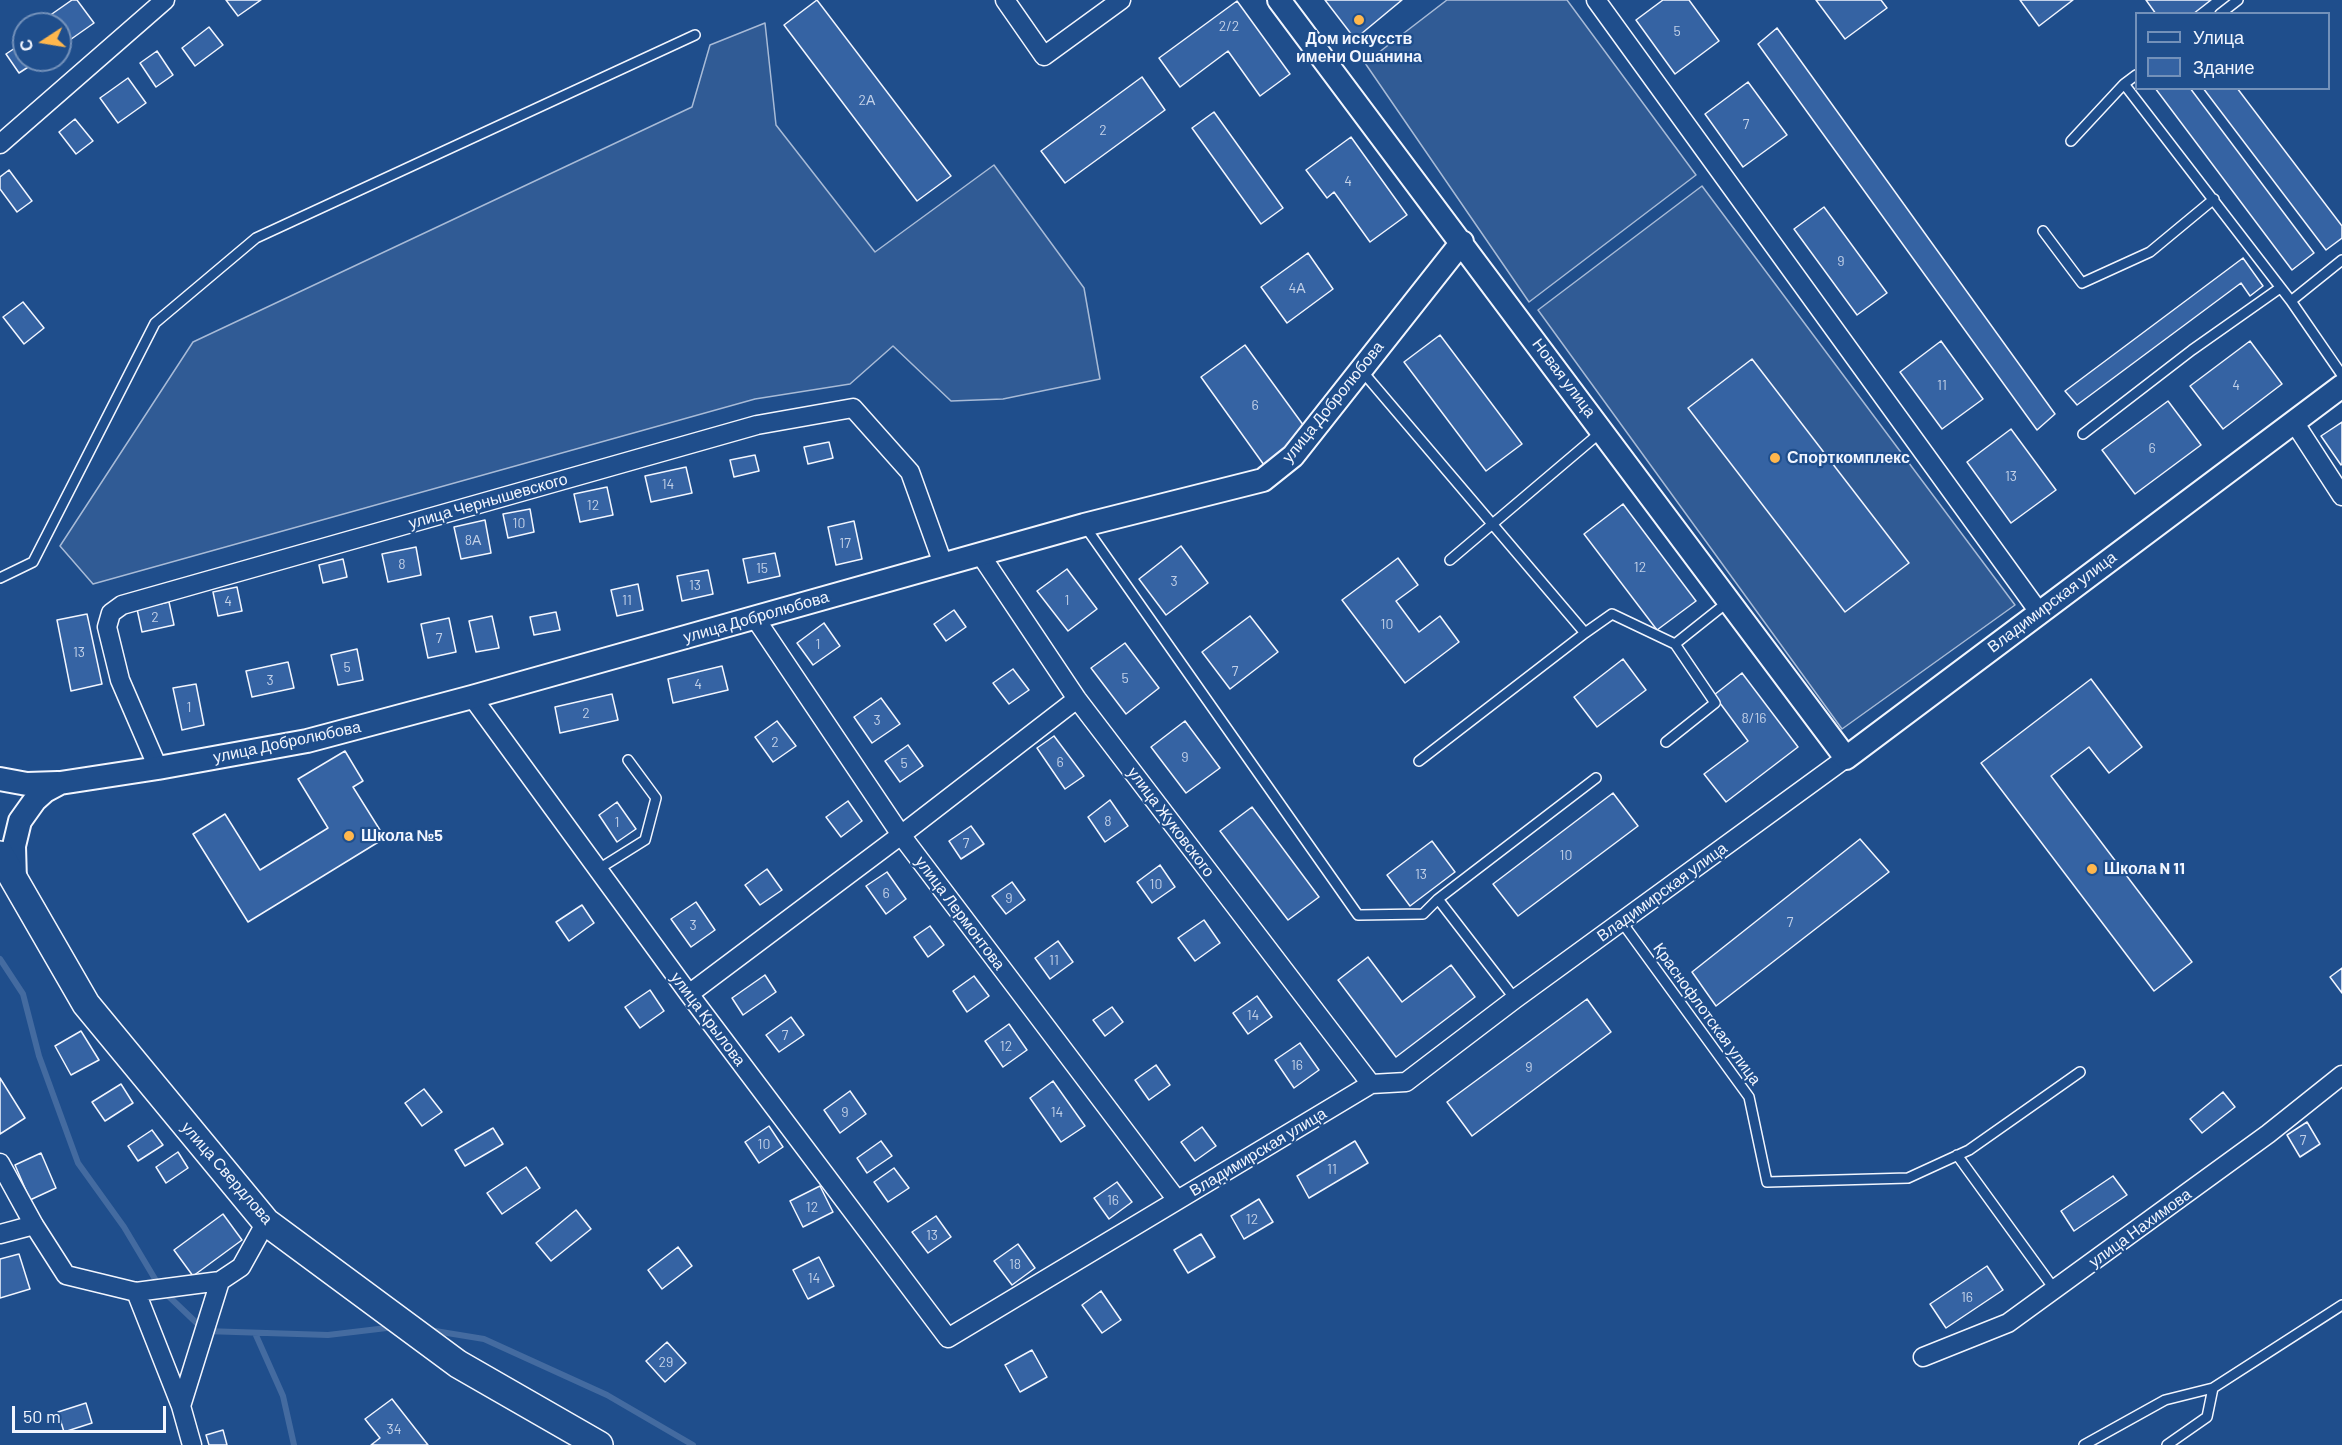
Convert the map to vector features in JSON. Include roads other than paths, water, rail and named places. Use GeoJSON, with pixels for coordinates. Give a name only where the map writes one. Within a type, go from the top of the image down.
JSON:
{"type":"FeatureCollection","features":[{"type":"Feature","properties":{"kind":"main road","name":"улица Свердлова"},"geometry":{"type":"LineString","coordinates":[[0,855],[86,1005],[267,1222],[458,1364],[599,1445]]}},
{"type":"Feature","properties":{"kind":"street"},"geometry":{"type":"LineString","coordinates":[[1005,0],[1044,56],[1121,0]]}},
{"type":"Feature","properties":{"kind":"street","name":"Новая улица"},"geometry":{"type":"LineString","coordinates":[[1279,0],[1846,758]]}},
{"type":"Feature","properties":{"kind":"street"},"geometry":{"type":"LineString","coordinates":[[1596,0],[2039,612]]}},
{"type":"Feature","properties":{"kind":"street"},"geometry":{"type":"LineString","coordinates":[[0,144],[163,1]]}},
{"type":"Feature","properties":{"kind":"street","name":"улица Добролюбова"},"geometry":{"type":"LineString","coordinates":[[15,883],[14,846],[20,821],[35,800],[45,791],[60,783],[307,741],[472,697],[1084,525],[1263,480],[1293,456],[1462,242]]}},
{"type":"Feature","properties":{"kind":"street","name":"Владимирская улица"},"geometry":{"type":"LineString","coordinates":[[948,1338],[1371,1084],[1407,1082],[1515,999],[1846,758],[2342,386]]}},
{"type":"Feature","properties":{"kind":"street","name":"улица Чернышевского"},"geometry":{"type":"LineString","coordinates":[[158,768],[120,681],[107,627],[111,613],[122,605],[757,425],[853,408],[910,472],[943,564]]}},
{"type":"Feature","properties":{"kind":"street"},"geometry":{"type":"LineString","coordinates":[[2295,422],[2342,496]]}},
{"type":"Feature","properties":{"kind":"street","name":"улица Жуковского"},"geometry":{"type":"LineString","coordinates":[[980,554],[1077,699],[1371,1084]]}},
{"type":"Feature","properties":{"kind":"street","name":"улица Лермонтова"},"geometry":{"type":"LineString","coordinates":[[755,618],[901,835],[1177,1200]]}},
{"type":"Feature","properties":{"kind":"street","name":"улица Крылова"},"geometry":{"type":"LineString","coordinates":[[472,697],[689,994],[948,1338]]}},
{"type":"Feature","properties":{"kind":"street"},"geometry":{"type":"LineString","coordinates":[[689,994],[1077,699]]}},
{"type":"Feature","properties":{"kind":"street"},"geometry":{"type":"LineString","coordinates":[[0,779],[27,784],[60,783]]}},
{"type":"Feature","properties":{"kind":"street","name":"улица Нахимова"},"geometry":{"type":"LineString","coordinates":[[1923,1357],[2007,1323],[2268,1134],[2342,1075]]}},
{"type":"Feature","properties":{"kind":"street"},"geometry":{"type":"LineString","coordinates":[[0,1163],[34,1225],[66,1275],[136,1292],[220,1281],[241,1267],[267,1222]]}},
{"type":"Feature","properties":{"kind":"street"},"geometry":{"type":"LineString","coordinates":[[0,1234],[34,1225]]}},
{"type":"Feature","properties":{"kind":"street"},"geometry":{"type":"LineString","coordinates":[[181,1406],[220,1281]]}},
{"type":"Feature","properties":{"kind":"street"},"geometry":{"type":"LineString","coordinates":[[136,1292],[181,1406],[192,1445]]}},
{"type":"Feature","properties":{"kind":"lane"},"geometry":{"type":"LineString","coordinates":[[2223,12],[2238,0]]}},
{"type":"Feature","properties":{"kind":"lane"},"geometry":{"type":"LineString","coordinates":[[0,578],[33,562],[155,323],[256,238],[695,35]]}},
{"type":"Feature","properties":{"kind":"lane"},"geometry":{"type":"LineString","coordinates":[[2071,141],[2124,84],[2135,76]]}},
{"type":"Feature","properties":{"kind":"lane"},"geometry":{"type":"LineString","coordinates":[[2124,84],[2214,199],[2342,375]]}},
{"type":"Feature","properties":{"kind":"lane"},"geometry":{"type":"LineString","coordinates":[[2043,231],[2082,283],[2150,252],[2214,199]]}},
{"type":"Feature","properties":{"kind":"lane"},"geometry":{"type":"LineString","coordinates":[[2290,301],[2342,260]]}},
{"type":"Feature","properties":{"kind":"lane"},"geometry":{"type":"LineString","coordinates":[[2083,434],[2192,350],[2280,288]]}},
{"type":"Feature","properties":{"kind":"lane"},"geometry":{"type":"LineString","coordinates":[[1361,369],[1585,633]]}},
{"type":"Feature","properties":{"kind":"lane"},"geometry":{"type":"LineString","coordinates":[[1450,560],[1603,431]]}},
{"type":"Feature","properties":{"kind":"lane"},"geometry":{"type":"LineString","coordinates":[[1084,525],[1358,915],[1423,914],[1438,899],[1596,778]]}},
{"type":"Feature","properties":{"kind":"lane"},"geometry":{"type":"LineString","coordinates":[[1675,644],[1729,601]]}},
{"type":"Feature","properties":{"kind":"lane"},"geometry":{"type":"LineString","coordinates":[[1419,762],[1612,614],[1675,644],[1715,703],[1666,742]]}},
{"type":"Feature","properties":{"kind":"lane"},"geometry":{"type":"LineString","coordinates":[[597,870],[645,840],[656,798],[628,760]]}},
{"type":"Feature","properties":{"kind":"lane"},"geometry":{"type":"LineString","coordinates":[[1438,899],[1515,999]]}},
{"type":"Feature","properties":{"kind":"lane","name":"Краснофлотская улица"},"geometry":{"type":"LineString","coordinates":[[1621,921],[1749,1097],[1767,1182],[1908,1178],[1969,1150],[2080,1072]]}},
{"type":"Feature","properties":{"kind":"lane"},"geometry":{"type":"LineString","coordinates":[[1957,1155],[2055,1290]]}},
{"type":"Feature","properties":{"kind":"lane"},"geometry":{"type":"LineString","coordinates":[[2084,1445],[2165,1400],[2213,1388],[2342,1305]]}},
{"type":"Feature","properties":{"kind":"lane"},"geometry":{"type":"LineString","coordinates":[[2167,1445],[2207,1417],[2213,1388]]}},
{"type":"Feature","properties":{"kind":"waterway"},"geometry":{"type":"LineString","coordinates":[[0,959],[23,994],[39,1056],[78,1163],[124,1227],[161,1289],[205,1331],[328,1335],[395,1327]]}},
{"type":"Feature","properties":{"kind":"waterway"},"geometry":{"type":"LineString","coordinates":[[429,1330],[484,1339],[607,1395],[693,1445]]}},
{"type":"Feature","properties":{"kind":"waterway"},"geometry":{"type":"LineString","coordinates":[[255,1333],[283,1396],[294,1445]]}},
{"type":"Feature","properties":{"kind":"place","name":"Дом искусств имени Ошанина"},"geometry":{"type":"Point","coordinates":[1359,20]}},
{"type":"Feature","properties":{"kind":"place","name":"Спорткомплекс"},"geometry":{"type":"Point","coordinates":[1775,458]}},
{"type":"Feature","properties":{"kind":"place","name":"Школа №5"},"geometry":{"type":"Point","coordinates":[349,836]}},
{"type":"Feature","properties":{"kind":"place","name":"Школа N 11"},"geometry":{"type":"Point","coordinates":[2092,869]}}]}
